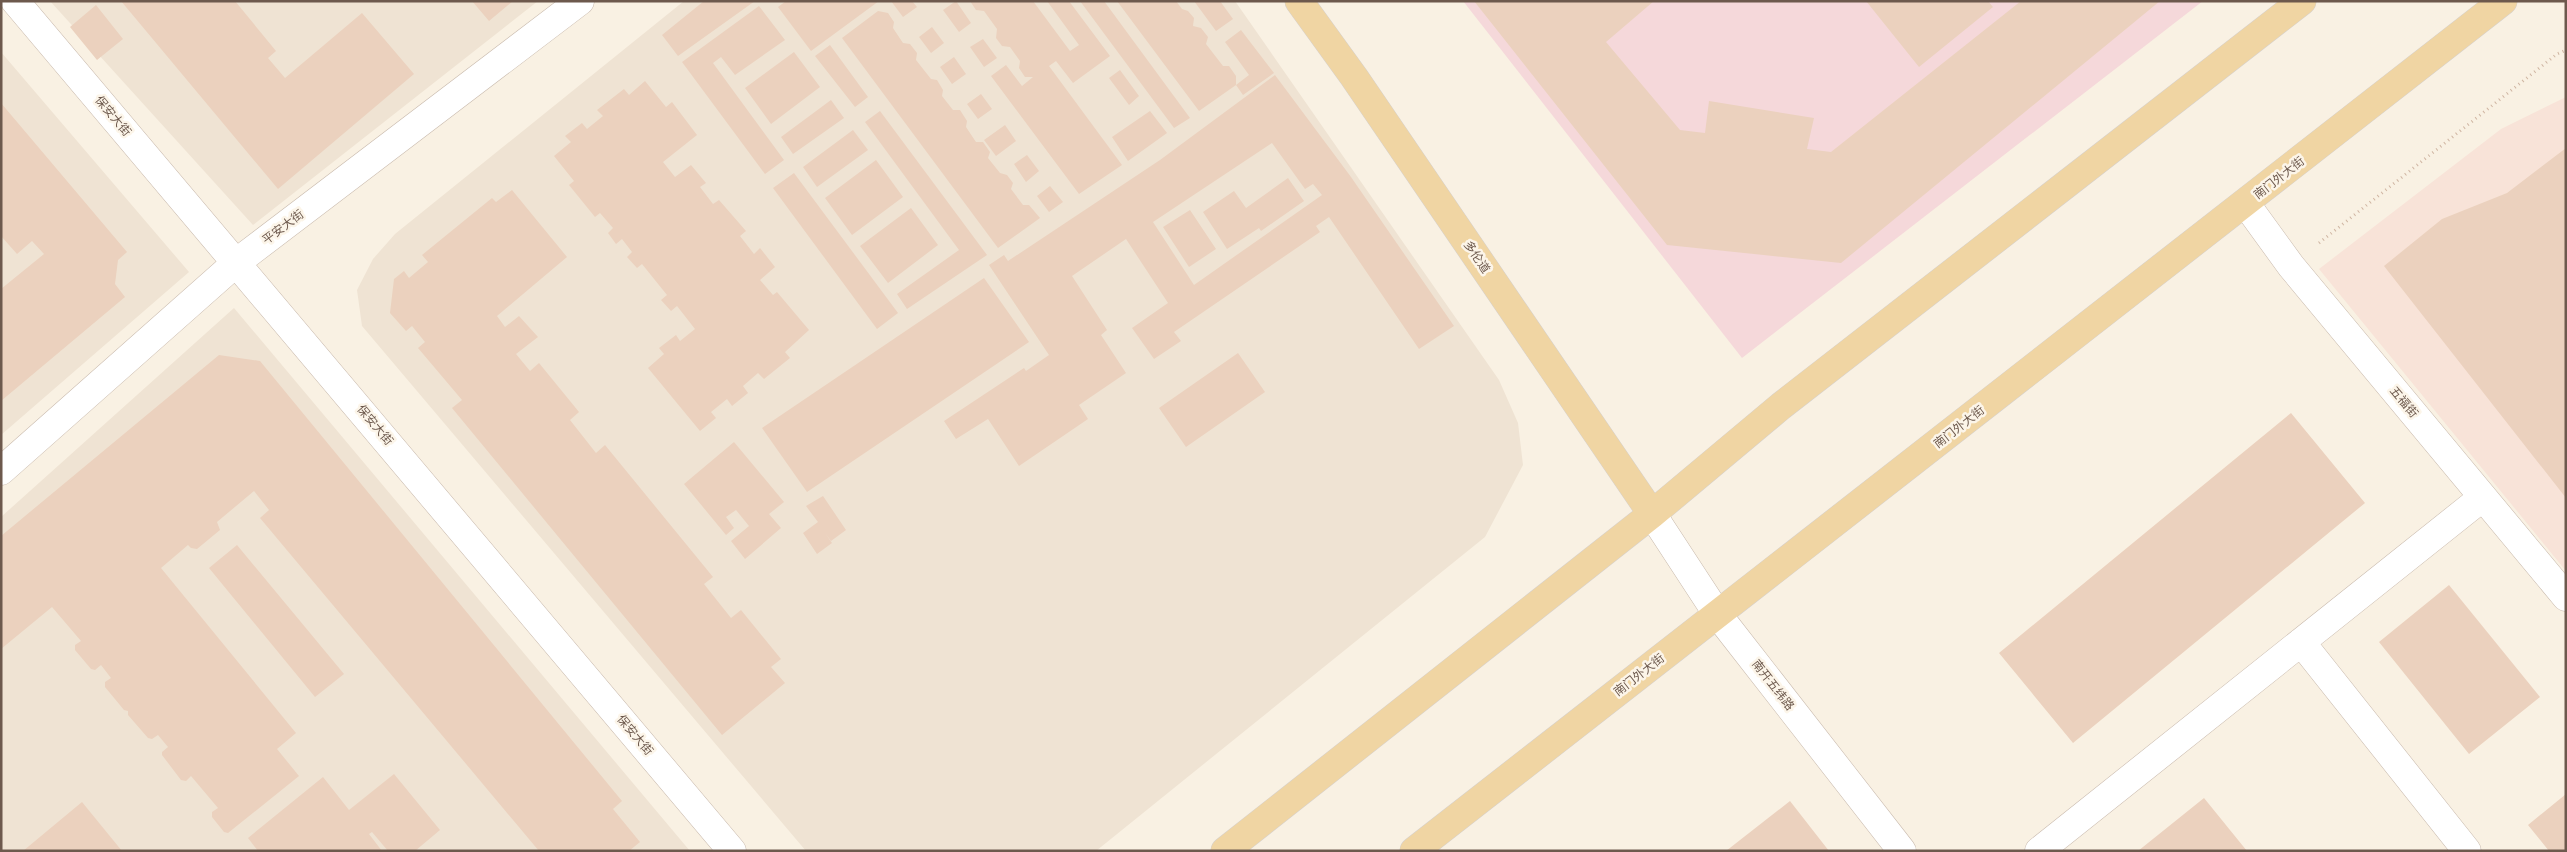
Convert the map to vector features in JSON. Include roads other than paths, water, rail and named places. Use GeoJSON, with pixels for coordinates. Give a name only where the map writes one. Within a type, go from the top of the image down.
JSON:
{"type":"FeatureCollection","features":[{"type":"Feature","properties":{"kind":"main road","name":"多伦道"},"geometry":{"type":"LineString","coordinates":[[1299,1],[1354,76],[1652,514]]}},
{"type":"Feature","properties":{"kind":"main road"},"geometry":{"type":"LineString","coordinates":[[1224,851],[1652,514],[1781,406],[2302,1]]}},
{"type":"Feature","properties":{"kind":"main road","name":"南门外大街"},"geometry":{"type":"LineString","coordinates":[[1414,851],[2246,204],[2503,1]]}},
{"type":"Feature","properties":{"kind":"street","name":"保安大街"},"geometry":{"type":"LineString","coordinates":[[15,1],[732,851]]}},
{"type":"Feature","properties":{"kind":"street","name":"平安大街"},"geometry":{"type":"LineString","coordinates":[[1,471],[237,262],[580,1]]}},
{"type":"Feature","properties":{"kind":"street","name":"五福街"},"geometry":{"type":"LineString","coordinates":[[2246,204],[2291,266],[2566,597]]}},
{"type":"Feature","properties":{"kind":"street"},"geometry":{"type":"LineString","coordinates":[[2038,851],[2483,497]]}},
{"type":"Feature","properties":{"kind":"street","name":"南开五纬路"},"geometry":{"type":"LineString","coordinates":[[1652,514],[1718,615],[1902,851]]}},
{"type":"Feature","properties":{"kind":"street"},"geometry":{"type":"LineString","coordinates":[[2301,642],[2467,851]]}}]}
